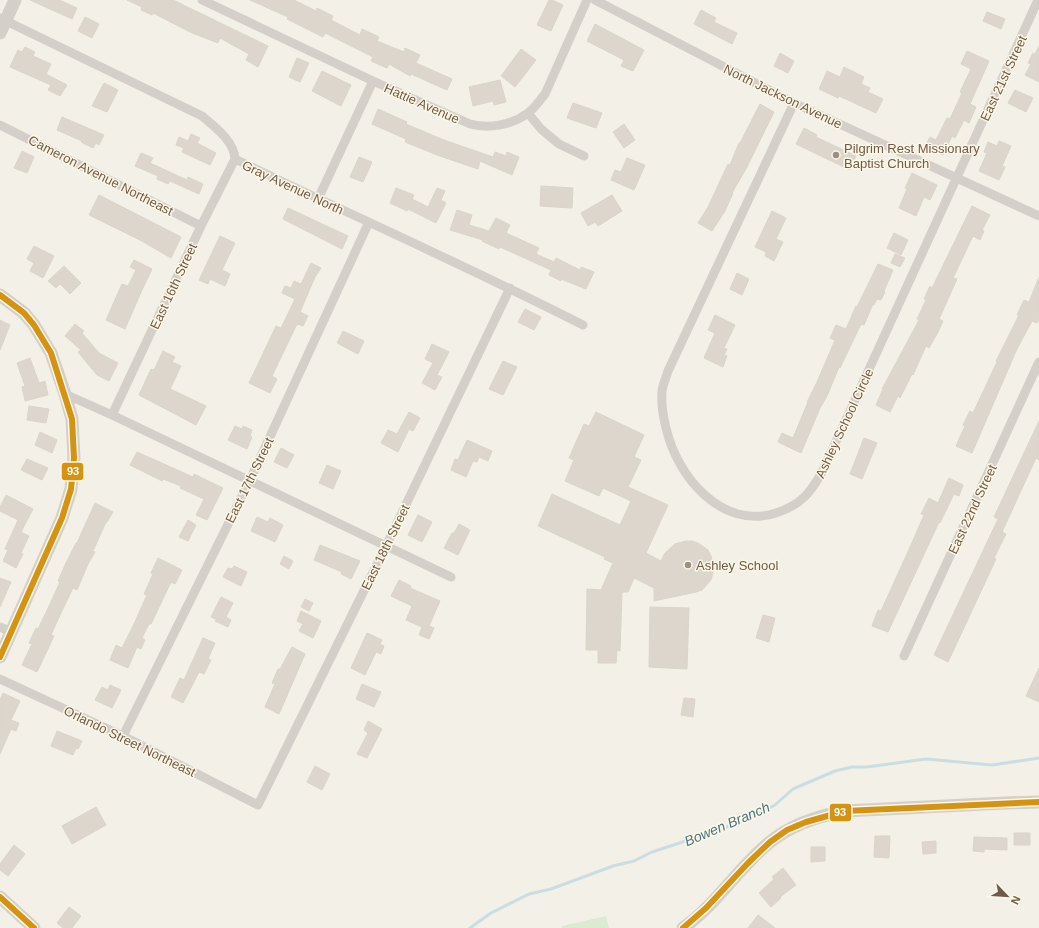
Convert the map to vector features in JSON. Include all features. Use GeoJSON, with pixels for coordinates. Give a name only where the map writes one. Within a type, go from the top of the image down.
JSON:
{"type":"FeatureCollection","features":[{"type":"Feature","properties":{"kind":"street"},"geometry":{"type":"LineString","coordinates":[[0,33],[3,19],[15,0]]}},
{"type":"Feature","properties":{"kind":"street","name":"Hattie Avenue"},"geometry":{"type":"LineString","coordinates":[[202,0],[373,81],[465,122],[480,127],[510,122],[528,113],[545,94],[587,0]]}},
{"type":"Feature","properties":{"kind":"street","name":"North Jackson Avenue"},"geometry":{"type":"LineString","coordinates":[[596,0],[794,102],[1039,216]]}},
{"type":"Feature","properties":{"kind":"street","name":"East 21st Street"},"geometry":{"type":"LineString","coordinates":[[956,178],[1038,0]]}},
{"type":"Feature","properties":{"kind":"street","name":"Gray Avenue North"},"geometry":{"type":"LineString","coordinates":[[3,19],[202,116],[224,136],[235,153],[235,159],[510,288],[583,325]]}},
{"type":"Feature","properties":{"kind":"street"},"geometry":{"type":"LineString","coordinates":[[318,199],[373,81]]}},
{"type":"Feature","properties":{"kind":"street","name":"Ashley School Circle"},"geometry":{"type":"LineString","coordinates":[[794,102],[663,385],[662,407],[664,419],[671,444],[680,463],[700,491],[712,501],[726,509],[741,514],[758,517],[772,514],[790,508],[798,502],[816,483],[852,409],[956,178]]}},
{"type":"Feature","properties":{"kind":"street"},"geometry":{"type":"LineString","coordinates":[[528,113],[541,129],[559,144],[584,156]]}},
{"type":"Feature","properties":{"kind":"street","name":"Cameron Avenue Northeast"},"geometry":{"type":"LineString","coordinates":[[0,125],[201,226]]}},
{"type":"Feature","properties":{"kind":"street","name":"East 16th Street"},"geometry":{"type":"LineString","coordinates":[[112,415],[201,226],[235,159]]}},
{"type":"Feature","properties":{"kind":"street","name":"East 17th Street"},"geometry":{"type":"LineString","coordinates":[[123,736],[250,480],[370,222]]}},
{"type":"Feature","properties":{"kind":"street","name":"East 18th Street"},"geometry":{"type":"LineString","coordinates":[[258,805],[386,546],[510,288]]}},
{"type":"Feature","properties":{"kind":"street"},"geometry":{"type":"LineString","coordinates":[[0,295],[14,304],[34,324],[45,340],[51,353],[72,419],[74,458],[71,489],[62,518],[6,630],[0,657]]}},
{"type":"Feature","properties":{"kind":"street","name":"East 22nd Street"},"geometry":{"type":"LineString","coordinates":[[904,656],[1039,362]]}},
{"type":"Feature","properties":{"kind":"street"},"geometry":{"type":"LineString","coordinates":[[65,394],[250,480],[451,577]]}},
{"type":"Feature","properties":{"kind":"street","name":"Orlando Street Northeast"},"geometry":{"type":"LineString","coordinates":[[0,679],[123,736],[258,805]]}},
{"type":"Feature","properties":{"kind":"street"},"geometry":{"type":"LineString","coordinates":[[683,928],[711,905],[746,866],[771,842],[805,822],[828,814],[845,811],[945,805],[1039,802]]}},
{"type":"Feature","properties":{"kind":"street"},"geometry":{"type":"LineString","coordinates":[[0,897],[34,928]]}},
{"type":"Feature","properties":{"kind":"green space"},"geometry":{"type":"Polygon","coordinates":[[[606,916],[609,928],[562,928],[562,926],[606,916]]]}},
{"type":"Feature","properties":{"kind":"building"},"geometry":{"type":"Polygon","coordinates":[[[30,0],[59,0],[77,8],[72,19],[30,0]]]}},
{"type":"Feature","properties":{"kind":"building"},"geometry":{"type":"Polygon","coordinates":[[[127,0],[173,0],[268,46],[258,67],[246,60],[249,54],[220,38],[218,43],[190,32],[153,13],[152,15],[141,10],[142,7],[127,0]]]}},
{"type":"Feature","properties":{"kind":"building"},"geometry":{"type":"Polygon","coordinates":[[[250,0],[294,0],[316,11],[317,8],[333,16],[331,20],[360,35],[362,29],[379,37],[377,41],[404,52],[405,48],[420,55],[416,63],[452,79],[447,90],[411,74],[410,76],[389,64],[387,68],[371,61],[373,57],[325,33],[323,37],[287,19],[288,17],[250,0]]]}},
{"type":"Feature","properties":{"kind":"building"},"geometry":{"type":"Polygon","coordinates":[[[549,0],[563,5],[551,31],[537,25],[549,0]]]}},
{"type":"Feature","properties":{"kind":"building"},"geometry":{"type":"Polygon","coordinates":[[[701,10],[716,18],[714,22],[737,33],[732,44],[694,24],[701,10]]]}},
{"type":"Feature","properties":{"kind":"building"},"geometry":{"type":"Polygon","coordinates":[[[987,12],[1005,19],[1001,29],[983,21],[987,12]]]}},
{"type":"Feature","properties":{"kind":"building"},"geometry":{"type":"Polygon","coordinates":[[[85,17],[99,24],[92,38],[78,31],[85,17]]]}},
{"type":"Feature","properties":{"kind":"building"},"geometry":{"type":"Polygon","coordinates":[[[595,24],[644,50],[633,71],[621,66],[624,60],[587,41],[595,24]]]}},
{"type":"Feature","properties":{"kind":"building"},"geometry":{"type":"Polygon","coordinates":[[[1039,46],[1039,82],[1025,75],[1031,64],[1028,63],[1033,53],[1035,54],[1039,46]]]}},
{"type":"Feature","properties":{"kind":"building"},"geometry":{"type":"Polygon","coordinates":[[[25,47],[35,52],[33,56],[51,64],[46,74],[67,85],[60,96],[48,90],[51,85],[10,67],[18,50],[22,52],[25,47]]]}},
{"type":"Feature","properties":{"kind":"building"},"geometry":{"type":"Polygon","coordinates":[[[521,49],[536,60],[515,87],[501,76],[521,49]]]}},
{"type":"Feature","properties":{"kind":"building"},"geometry":{"type":"Polygon","coordinates":[[[967,51],[989,61],[970,104],[976,107],[969,123],[964,120],[955,138],[952,136],[943,155],[925,146],[930,137],[936,140],[947,118],[950,119],[962,93],[960,92],[971,69],[961,64],[967,51]]]}},
{"type":"Feature","properties":{"kind":"building"},"geometry":{"type":"Polygon","coordinates":[[[780,53],[794,61],[788,73],[774,66],[780,53]]]}},
{"type":"Feature","properties":{"kind":"building"},"geometry":{"type":"Polygon","coordinates":[[[297,58],[309,63],[300,82],[289,77],[297,58]]]}},
{"type":"Feature","properties":{"kind":"building"},"geometry":{"type":"Polygon","coordinates":[[[844,67],[864,77],[861,84],[870,88],[868,92],[883,99],[876,113],[839,96],[838,98],[819,89],[827,71],[840,77],[844,67]]]}},
{"type":"Feature","properties":{"kind":"building"},"geometry":{"type":"Polygon","coordinates":[[[322,71],[351,85],[341,106],[312,91],[322,71]]]}},
{"type":"Feature","properties":{"kind":"building"},"geometry":{"type":"Polygon","coordinates":[[[500,80],[506,102],[494,105],[493,101],[473,106],[469,87],[500,80]]]}},
{"type":"Feature","properties":{"kind":"building"},"geometry":{"type":"Polygon","coordinates":[[[104,83],[118,90],[107,112],[92,106],[104,83]]]}},
{"type":"Feature","properties":{"kind":"building"},"geometry":{"type":"Polygon","coordinates":[[[1015,90],[1033,98],[1026,112],[1008,103],[1015,90]]]}},
{"type":"Feature","properties":{"kind":"building"},"geometry":{"type":"Polygon","coordinates":[[[573,103],[602,113],[596,128],[567,118],[573,103]]]}},
{"type":"Feature","properties":{"kind":"building"},"geometry":{"type":"Polygon","coordinates":[[[760,104],[774,112],[747,167],[732,193],[725,211],[712,231],[698,223],[708,207],[728,164],[730,165],[739,143],[760,104]]]}},
{"type":"Feature","properties":{"kind":"building"},"geometry":{"type":"Polygon","coordinates":[[[378,109],[407,122],[406,124],[444,140],[493,157],[495,152],[506,156],[507,152],[519,157],[512,175],[480,161],[478,169],[405,142],[406,139],[372,124],[378,109]]]}},
{"type":"Feature","properties":{"kind":"building"},"geometry":{"type":"Polygon","coordinates":[[[62,117],[104,135],[99,145],[96,143],[93,148],[81,142],[82,141],[57,130],[62,117]]]}},
{"type":"Feature","properties":{"kind":"building"},"geometry":{"type":"Polygon","coordinates":[[[624,124],[635,140],[624,148],[613,132],[624,124]]]}},
{"type":"Feature","properties":{"kind":"building"},"geometry":{"type":"Polygon","coordinates":[[[804,128],[817,135],[816,137],[856,156],[850,170],[796,144],[804,128]]]}},
{"type":"Feature","properties":{"kind":"building"},"geometry":{"type":"Polygon","coordinates":[[[191,134],[200,138],[197,143],[216,153],[210,165],[182,152],[184,148],[176,145],[179,137],[188,141],[191,134]]]}},
{"type":"Feature","properties":{"kind":"building"},"geometry":{"type":"Polygon","coordinates":[[[999,141],[1011,146],[1002,166],[1005,167],[999,180],[979,171],[987,153],[984,152],[988,142],[997,146],[999,141]]]}},
{"type":"Feature","properties":{"kind":"building"},"geometry":{"type":"Polygon","coordinates":[[[22,151],[34,157],[27,173],[14,168],[22,151]]]}},
{"type":"Feature","properties":{"kind":"building"},"geometry":{"type":"Polygon","coordinates":[[[141,153],[153,158],[150,163],[187,180],[188,177],[203,184],[199,194],[170,181],[168,184],[157,179],[158,176],[135,166],[141,153]]]}},
{"type":"Feature","properties":{"kind":"building"},"geometry":{"type":"Polygon","coordinates":[[[359,157],[372,162],[363,182],[350,177],[359,157]]]}},
{"type":"Feature","properties":{"kind":"building"},"geometry":{"type":"Polygon","coordinates":[[[627,158],[645,165],[634,190],[611,180],[615,170],[621,172],[627,158]]]}},
{"type":"Feature","properties":{"kind":"building"},"geometry":{"type":"Polygon","coordinates":[[[912,173],[937,185],[930,200],[924,197],[916,216],[899,208],[907,189],[905,188],[912,173]]]}},
{"type":"Feature","properties":{"kind":"building"},"geometry":{"type":"Polygon","coordinates":[[[541,186],[573,188],[572,208],[540,206],[541,186]]]}},
{"type":"Feature","properties":{"kind":"building"},"geometry":{"type":"Polygon","coordinates":[[[396,188],[414,195],[412,199],[428,207],[437,188],[445,191],[441,200],[446,203],[436,223],[408,209],[407,211],[390,203],[396,188]]]}},
{"type":"Feature","properties":{"kind":"building"},"geometry":{"type":"Polygon","coordinates":[[[99,195],[181,237],[171,258],[140,240],[89,215],[99,195]]]}},
{"type":"Feature","properties":{"kind":"building"},"geometry":{"type":"Polygon","coordinates":[[[612,195],[622,211],[598,226],[595,222],[588,226],[581,213],[612,195]]]}},
{"type":"Feature","properties":{"kind":"building"},"geometry":{"type":"Polygon","coordinates":[[[972,206],[990,215],[982,230],[984,231],[980,240],[973,236],[953,278],[957,279],[939,319],[943,321],[938,332],[929,348],[926,346],[913,375],[912,374],[900,398],[898,396],[890,412],[876,405],[882,389],[919,320],[917,319],[926,300],[924,299],[930,286],[932,288],[972,206]]]}},
{"type":"Feature","properties":{"kind":"building"},"geometry":{"type":"Polygon","coordinates":[[[288,208],[348,236],[342,249],[283,219],[288,208]]]}},
{"type":"Feature","properties":{"kind":"building"},"geometry":{"type":"Polygon","coordinates":[[[457,210],[472,215],[469,225],[489,231],[496,218],[510,225],[506,233],[539,248],[536,254],[554,262],[556,258],[580,270],[581,267],[594,272],[586,289],[561,279],[561,281],[549,275],[551,270],[500,247],[499,249],[482,241],[483,240],[450,230],[457,210]]]}},
{"type":"Feature","properties":{"kind":"building"},"geometry":{"type":"Polygon","coordinates":[[[772,211],[786,218],[776,239],[783,242],[774,261],[765,256],[766,252],[755,247],[772,211]]]}},
{"type":"Feature","properties":{"kind":"building"},"geometry":{"type":"Polygon","coordinates":[[[894,233],[908,240],[901,255],[887,248],[894,233]]]}},
{"type":"Feature","properties":{"kind":"building"},"geometry":{"type":"Polygon","coordinates":[[[220,236],[235,243],[222,270],[230,274],[225,286],[210,279],[208,284],[199,280],[220,236]]]}},
{"type":"Feature","properties":{"kind":"building"},"geometry":{"type":"Polygon","coordinates":[[[34,246],[54,256],[43,278],[30,271],[34,263],[27,259],[34,246]]]}},
{"type":"Feature","properties":{"kind":"building"},"geometry":{"type":"Polygon","coordinates":[[[895,254],[905,258],[900,267],[891,263],[895,254]]]}},
{"type":"Feature","properties":{"kind":"building"},"geometry":{"type":"Polygon","coordinates":[[[134,260],[152,269],[125,329],[106,320],[122,284],[128,286],[136,270],[130,267],[134,260]]]}},
{"type":"Feature","properties":{"kind":"building"},"geometry":{"type":"Polygon","coordinates":[[[311,263],[321,268],[315,277],[300,312],[308,316],[303,326],[297,324],[272,376],[277,379],[270,393],[249,383],[276,326],[281,328],[295,299],[282,293],[285,286],[291,288],[294,281],[301,284],[311,263]]]}},
{"type":"Feature","properties":{"kind":"building"},"geometry":{"type":"Polygon","coordinates":[[[878,264],[893,270],[884,291],[885,292],[881,300],[877,299],[874,305],[873,304],[864,325],[861,324],[840,368],[839,367],[801,453],[778,442],[782,433],[793,438],[807,402],[835,340],[830,338],[836,325],[846,329],[878,264]]]}},
{"type":"Feature","properties":{"kind":"building"},"geometry":{"type":"Polygon","coordinates":[[[64,266],[81,283],[70,294],[60,284],[56,288],[48,281],[64,266]]]}},
{"type":"Feature","properties":{"kind":"building"},"geometry":{"type":"Polygon","coordinates":[[[737,273],[749,279],[742,295],[730,289],[737,273]]]}},
{"type":"Feature","properties":{"kind":"building"},"geometry":{"type":"Polygon","coordinates":[[[1039,277],[1039,319],[1037,323],[1032,321],[1016,351],[972,453],[956,446],[965,426],[963,425],[970,411],[973,413],[997,362],[996,361],[1019,315],[1017,315],[1024,300],[1029,302],[1039,277]]]}},
{"type":"Feature","properties":{"kind":"building"},"geometry":{"type":"Polygon","coordinates":[[[525,309],[541,317],[534,330],[518,322],[525,309]]]}},
{"type":"Feature","properties":{"kind":"building"},"geometry":{"type":"Polygon","coordinates":[[[715,315],[735,325],[724,348],[727,349],[724,355],[727,356],[723,367],[704,358],[715,333],[708,330],[715,315]]]}},
{"type":"Feature","properties":{"kind":"building"},"geometry":{"type":"Polygon","coordinates":[[[0,320],[10,325],[0,350],[0,320]]]}},
{"type":"Feature","properties":{"kind":"building"},"geometry":{"type":"Polygon","coordinates":[[[75,324],[84,331],[82,333],[99,353],[118,363],[109,381],[97,375],[78,352],[81,350],[65,336],[75,324]]]}},
{"type":"Feature","properties":{"kind":"building"},"geometry":{"type":"Polygon","coordinates":[[[343,331],[364,341],[358,354],[337,343],[343,331]]]}},
{"type":"Feature","properties":{"kind":"building"},"geometry":{"type":"Polygon","coordinates":[[[432,344],[449,352],[437,375],[442,377],[435,390],[422,383],[433,363],[425,359],[432,344]]]}},
{"type":"Feature","properties":{"kind":"building"},"geometry":{"type":"Polygon","coordinates":[[[163,351],[175,357],[172,362],[181,366],[170,389],[206,406],[196,425],[139,395],[151,369],[154,370],[163,351]]]}},
{"type":"Feature","properties":{"kind":"building"},"geometry":{"type":"Polygon","coordinates":[[[30,358],[39,383],[45,381],[48,395],[25,401],[22,387],[25,386],[17,363],[30,358]]]}},
{"type":"Feature","properties":{"kind":"building"},"geometry":{"type":"Polygon","coordinates":[[[503,361],[517,367],[503,395],[489,389],[503,361]]]}},
{"type":"Feature","properties":{"kind":"building"},"geometry":{"type":"Polygon","coordinates":[[[29,406],[49,409],[46,423],[27,420],[29,406]]]}},
{"type":"Feature","properties":{"kind":"building"},"geometry":{"type":"Polygon","coordinates":[[[409,412],[420,418],[413,431],[409,429],[398,452],[381,443],[388,430],[397,434],[409,412]]]}},
{"type":"Feature","properties":{"kind":"building"},"geometry":{"type":"Polygon","coordinates":[[[596,412],[644,435],[634,457],[641,460],[628,487],[668,505],[646,553],[661,561],[665,553],[675,544],[692,541],[708,550],[714,568],[711,580],[702,590],[654,601],[654,588],[634,578],[628,592],[622,592],[620,651],[617,650],[616,663],[598,663],[598,650],[586,650],[587,589],[601,590],[613,563],[604,559],[605,557],[538,526],[552,494],[620,525],[631,501],[603,488],[599,496],[565,481],[574,460],[569,458],[584,424],[589,426],[596,412]]]}},
{"type":"Feature","properties":{"kind":"building"},"geometry":{"type":"Polygon","coordinates":[[[1039,421],[1039,460],[1036,458],[1002,532],[1006,534],[994,558],[996,559],[948,662],[934,655],[998,519],[994,517],[1039,421]]]}},
{"type":"Feature","properties":{"kind":"building"},"geometry":{"type":"Polygon","coordinates":[[[235,426],[242,429],[243,426],[252,430],[250,436],[252,437],[247,449],[228,440],[235,426]]]}},
{"type":"Feature","properties":{"kind":"building"},"geometry":{"type":"Polygon","coordinates":[[[40,432],[57,440],[52,453],[35,445],[40,432]]]}},
{"type":"Feature","properties":{"kind":"building"},"geometry":{"type":"Polygon","coordinates":[[[864,438],[877,443],[862,479],[850,474],[864,438]]]}},
{"type":"Feature","properties":{"kind":"building"},"geometry":{"type":"Polygon","coordinates":[[[467,440],[492,451],[488,461],[479,457],[477,462],[473,461],[466,477],[451,470],[455,459],[458,460],[467,440]]]}},
{"type":"Feature","properties":{"kind":"building"},"geometry":{"type":"Polygon","coordinates":[[[281,448],[294,455],[287,468],[274,462],[281,448]]]}},
{"type":"Feature","properties":{"kind":"building"},"geometry":{"type":"Polygon","coordinates":[[[137,452],[193,477],[194,474],[223,488],[207,520],[196,515],[204,499],[180,488],[181,486],[163,479],[162,481],[130,465],[137,452]]]}},
{"type":"Feature","properties":{"kind":"building"},"geometry":{"type":"Polygon","coordinates":[[[27,459],[48,468],[42,480],[21,470],[27,459]]]}},
{"type":"Feature","properties":{"kind":"building"},"geometry":{"type":"Polygon","coordinates":[[[327,465],[341,471],[333,489],[319,483],[327,465]]]}},
{"type":"Feature","properties":{"kind":"building"},"geometry":{"type":"Polygon","coordinates":[[[949,478],[963,485],[959,496],[954,494],[940,523],[939,522],[888,632],[872,626],[878,610],[881,611],[911,545],[924,515],[921,514],[929,498],[938,503],[949,478]]]}},
{"type":"Feature","properties":{"kind":"building"},"geometry":{"type":"Polygon","coordinates":[[[6,495],[33,509],[21,532],[29,536],[21,553],[23,554],[16,568],[3,561],[8,550],[5,549],[18,520],[0,511],[0,507],[6,495]]]}},
{"type":"Feature","properties":{"kind":"building"},"geometry":{"type":"Polygon","coordinates":[[[95,503],[113,512],[106,522],[93,551],[95,552],[77,590],[73,588],[60,615],[51,635],[54,636],[37,672],[22,665],[32,644],[29,643],[36,628],[38,629],[50,604],[60,582],[58,581],[66,563],[77,543],[95,503]]]}},
{"type":"Feature","properties":{"kind":"building"},"geometry":{"type":"Polygon","coordinates":[[[418,515],[432,522],[422,542],[408,535],[418,515]]]}},
{"type":"Feature","properties":{"kind":"building"},"geometry":{"type":"Polygon","coordinates":[[[257,517],[268,522],[270,518],[283,525],[275,542],[251,531],[257,517]]]}},
{"type":"Feature","properties":{"kind":"building"},"geometry":{"type":"Polygon","coordinates":[[[188,520],[196,525],[188,541],[179,537],[188,520]]]}},
{"type":"Feature","properties":{"kind":"building"},"geometry":{"type":"Polygon","coordinates":[[[459,524],[470,530],[458,555],[444,548],[459,524]]]}},
{"type":"Feature","properties":{"kind":"building"},"geometry":{"type":"Polygon","coordinates":[[[320,545],[360,561],[351,579],[341,574],[342,572],[314,560],[320,545]]]}},
{"type":"Feature","properties":{"kind":"building"},"geometry":{"type":"Polygon","coordinates":[[[284,556],[293,561],[289,569],[280,564],[284,556]]]}},
{"type":"Feature","properties":{"kind":"building"},"geometry":{"type":"Polygon","coordinates":[[[158,558],[182,570],[175,584],[171,582],[151,624],[149,624],[142,638],[145,640],[141,649],[137,647],[128,668],[110,660],[116,645],[122,648],[134,624],[147,595],[144,594],[158,558]]]}},
{"type":"Feature","properties":{"kind":"building"},"geometry":{"type":"Polygon","coordinates":[[[234,566],[247,572],[241,586],[223,577],[228,568],[232,569],[234,566]]]}},
{"type":"Feature","properties":{"kind":"building"},"geometry":{"type":"Polygon","coordinates":[[[0,578],[11,582],[0,607],[0,578]]]}},
{"type":"Feature","properties":{"kind":"building"},"geometry":{"type":"Polygon","coordinates":[[[399,580],[411,586],[410,588],[440,601],[429,626],[434,628],[429,639],[419,635],[422,627],[406,620],[412,606],[391,596],[399,580]]]}},
{"type":"Feature","properties":{"kind":"building"},"geometry":{"type":"Polygon","coordinates":[[[221,597],[233,603],[226,617],[231,620],[228,627],[215,621],[216,619],[211,617],[221,597]]]}},
{"type":"Feature","properties":{"kind":"building"},"geometry":{"type":"Polygon","coordinates":[[[305,599],[313,603],[309,611],[301,607],[305,599]]]}},
{"type":"Feature","properties":{"kind":"building"},"geometry":{"type":"Polygon","coordinates":[[[650,607],[689,608],[687,669],[649,667],[650,607]]]}},
{"type":"Feature","properties":{"kind":"building"},"geometry":{"type":"Polygon","coordinates":[[[301,611],[321,621],[313,638],[299,631],[303,624],[297,621],[301,611]]]}},
{"type":"Feature","properties":{"kind":"building"},"geometry":{"type":"Polygon","coordinates":[[[763,615],[775,618],[769,642],[756,638],[763,615]]]}},
{"type":"Feature","properties":{"kind":"building"},"geometry":{"type":"Polygon","coordinates":[[[367,633],[382,640],[380,644],[384,646],[381,654],[376,652],[365,675],[351,668],[367,633]]]}},
{"type":"Feature","properties":{"kind":"building"},"geometry":{"type":"Polygon","coordinates":[[[203,638],[215,643],[208,659],[211,660],[204,674],[199,672],[183,703],[171,697],[180,678],[184,680],[203,638]]]}},
{"type":"Feature","properties":{"kind":"building"},"geometry":{"type":"Polygon","coordinates":[[[292,647],[305,654],[279,714],[265,707],[275,684],[272,683],[278,669],[280,669],[292,647]]]}},
{"type":"Feature","properties":{"kind":"building"},"geometry":{"type":"Polygon","coordinates":[[[1039,668],[1039,702],[1026,696],[1039,668]]]}},
{"type":"Feature","properties":{"kind":"building"},"geometry":{"type":"Polygon","coordinates":[[[362,684],[381,692],[374,707],[356,699],[362,684]]]}},
{"type":"Feature","properties":{"kind":"building"},"geometry":{"type":"Polygon","coordinates":[[[110,685],[121,690],[112,708],[95,700],[102,687],[108,690],[110,685]]]}},
{"type":"Feature","properties":{"kind":"building"},"geometry":{"type":"Polygon","coordinates":[[[3,693],[20,701],[11,720],[19,723],[16,731],[11,729],[0,754],[0,700],[3,693]]]}},
{"type":"Feature","properties":{"kind":"building"},"geometry":{"type":"Polygon","coordinates":[[[684,698],[695,699],[693,717],[681,715],[684,698]]]}},
{"type":"Feature","properties":{"kind":"building"},"geometry":{"type":"Polygon","coordinates":[[[368,721],[382,729],[367,758],[357,754],[368,733],[364,730],[368,721]]]}},
{"type":"Feature","properties":{"kind":"building"},"geometry":{"type":"Polygon","coordinates":[[[57,731],[82,741],[78,749],[76,748],[73,755],[51,746],[57,731]]]}},
{"type":"Feature","properties":{"kind":"building"},"geometry":{"type":"Polygon","coordinates":[[[315,766],[330,774],[322,790],[307,782],[315,766]]]}},
{"type":"Feature","properties":{"kind":"building"},"geometry":{"type":"Polygon","coordinates":[[[96,807],[106,825],[72,844],[62,826],[96,807]]]}},
{"type":"Feature","properties":{"kind":"building"},"geometry":{"type":"Polygon","coordinates":[[[1014,833],[1030,833],[1030,845],[1014,845],[1014,833]]]}},
{"type":"Feature","properties":{"kind":"building"},"geometry":{"type":"Polygon","coordinates":[[[875,836],[890,836],[889,858],[874,857],[875,836]]]}},
{"type":"Feature","properties":{"kind":"building"},"geometry":{"type":"Polygon","coordinates":[[[974,837],[1007,838],[1007,850],[984,849],[984,852],[973,851],[974,837]]]}},
{"type":"Feature","properties":{"kind":"building"},"geometry":{"type":"Polygon","coordinates":[[[936,841],[936,853],[923,854],[922,842],[936,841]]]}},
{"type":"Feature","properties":{"kind":"building"},"geometry":{"type":"Polygon","coordinates":[[[14,845],[25,854],[8,876],[0,870],[0,864],[14,845]]]}},
{"type":"Feature","properties":{"kind":"building"},"geometry":{"type":"Polygon","coordinates":[[[811,847],[825,847],[825,861],[811,862],[811,847]]]}},
{"type":"Feature","properties":{"kind":"building"},"geometry":{"type":"Polygon","coordinates":[[[783,868],[796,885],[780,897],[781,898],[771,907],[759,893],[774,879],[772,877],[783,868]]]}},
{"type":"Feature","properties":{"kind":"building"},"geometry":{"type":"Polygon","coordinates":[[[69,907],[81,916],[72,928],[63,928],[57,923],[69,907]]]}},
{"type":"Feature","properties":{"kind":"building"},"geometry":{"type":"Polygon","coordinates":[[[758,915],[775,928],[748,928],[758,915]]]}},
{"type":"Feature","properties":{"kind":"waterway","name":"Bowen Branch"},"geometry":{"type":"LineString","coordinates":[[470,928],[491,913],[529,894],[551,889],[613,866],[634,861],[652,852],[722,829],[746,819],[775,805],[793,789],[835,771],[852,767],[867,767],[926,759],[992,765],[1039,758]]}},
{"type":"Feature","properties":{"kind":"transit line","name":"93"},"geometry":{"type":"LineString","coordinates":[[0,295],[24,313],[34,325],[51,353],[72,419],[74,458],[71,489],[62,518],[0,657]]}},
{"type":"Feature","properties":{"kind":"transit line","name":"93"},"geometry":{"type":"LineString","coordinates":[[683,928],[706,908],[770,842],[787,830],[806,822],[845,811],[1039,802]]}},
{"type":"Feature","properties":{"kind":"transit line","name":"93"},"geometry":{"type":"LineString","coordinates":[[0,897],[34,928]]}},
{"type":"Feature","properties":{"kind":"place","name":"Pilgrim Rest Missionary Baptist Church"},"geometry":{"type":"Point","coordinates":[836,155]}},
{"type":"Feature","properties":{"kind":"place","name":"Ashley School"},"geometry":{"type":"Point","coordinates":[688,565]}}]}
